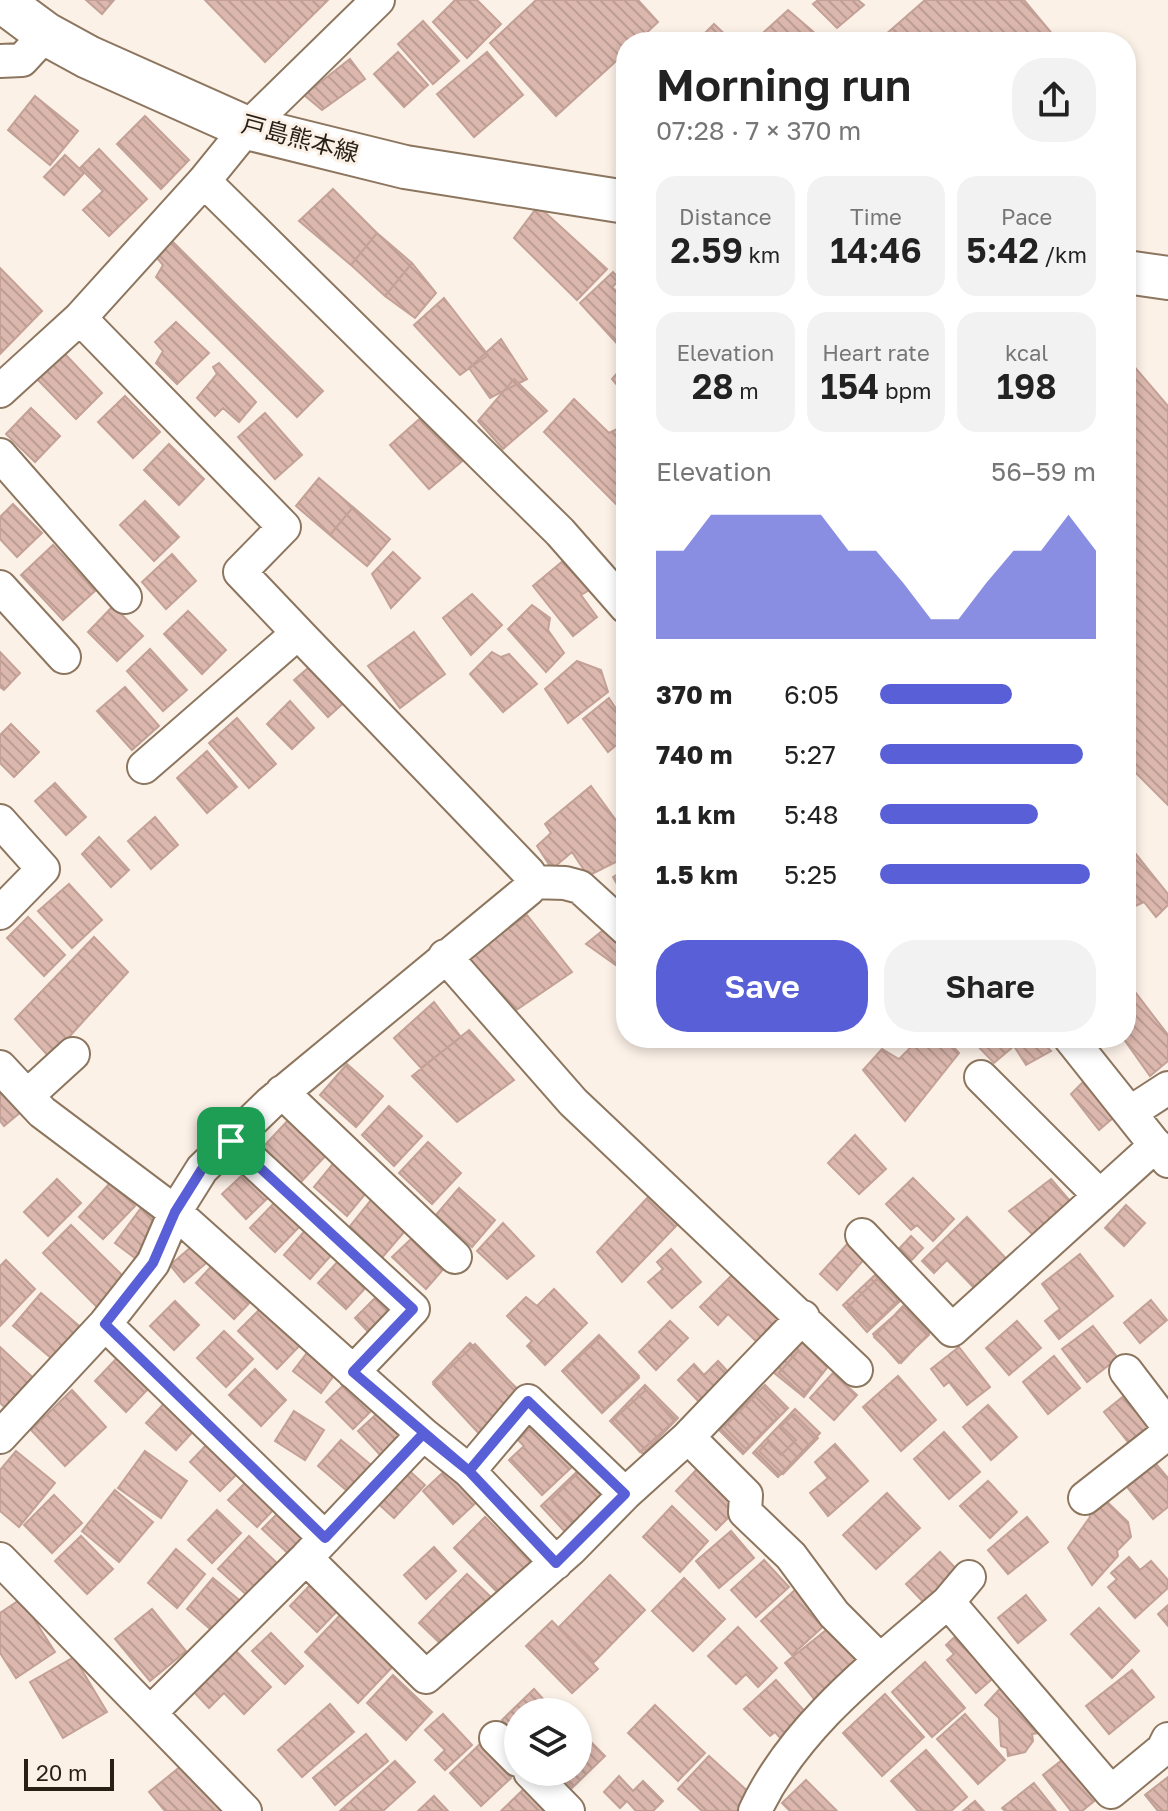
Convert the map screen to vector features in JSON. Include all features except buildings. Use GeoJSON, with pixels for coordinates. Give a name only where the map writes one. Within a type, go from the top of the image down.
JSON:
{"type":"FeatureCollection","features":[{"type":"Feature","properties":{"kind":"main road","name":"戸島熊本線"},"geometry":{"type":"LineString","coordinates":[[0,0],[46,34],[88,57],[247,128],[405,167],[616,200]]}},
{"type":"Feature","properties":{"kind":"main road"},"geometry":{"type":"LineString","coordinates":[[1136,273],[1168,278]]}},
{"type":"Feature","properties":{"kind":"street"},"geometry":{"type":"LineString","coordinates":[[0,391],[80,318],[204,181],[247,128],[376,1]]}},
{"type":"Feature","properties":{"kind":"street"},"geometry":{"type":"LineString","coordinates":[[0,61],[22,60],[46,34]]}},
{"type":"Feature","properties":{"kind":"street"},"geometry":{"type":"LineString","coordinates":[[204,181],[560,532],[616,596]]}},
{"type":"Feature","properties":{"kind":"street"},"geometry":{"type":"LineString","coordinates":[[0,1437],[105,1324],[153,1263],[175,1212],[202,1169],[282,1092],[529,889],[531,882],[529,873],[240,572],[284,527],[80,318]]}},
{"type":"Feature","properties":{"kind":"street"},"geometry":{"type":"LineString","coordinates":[[0,455],[125,597]]}},
{"type":"Feature","properties":{"kind":"street"},"geometry":{"type":"LineString","coordinates":[[0,587],[64,657]]}},
{"type":"Feature","properties":{"kind":"street"},"geometry":{"type":"LineString","coordinates":[[144,767],[298,633]]}},
{"type":"Feature","properties":{"kind":"street"},"geometry":{"type":"LineString","coordinates":[[0,821],[43,869],[0,913]]}},
{"type":"Feature","properties":{"kind":"street"},"geometry":{"type":"LineString","coordinates":[[531,882],[565,883],[580,887],[616,920]]}},
{"type":"Feature","properties":{"kind":"street"},"geometry":{"type":"LineString","coordinates":[[445,956],[573,1102],[856,1370]]}},
{"type":"Feature","properties":{"kind":"street"},"geometry":{"type":"LineString","coordinates":[[862,1235],[952,1330],[1100,1196],[1162,1153],[1078,1048]]}},
{"type":"Feature","properties":{"kind":"street"},"geometry":{"type":"LineString","coordinates":[[27,1096],[73,1054]]}},
{"type":"Feature","properties":{"kind":"street"},"geometry":{"type":"LineString","coordinates":[[0,1067],[42,1112],[175,1212],[423,1434],[469,1471],[556,1563]]}},
{"type":"Feature","properties":{"kind":"street"},"geometry":{"type":"LineString","coordinates":[[981,1077],[1100,1196]]}},
{"type":"Feature","properties":{"kind":"street"},"geometry":{"type":"LineString","coordinates":[[1131,1112],[1168,1088]]}},
{"type":"Feature","properties":{"kind":"street"},"geometry":{"type":"LineString","coordinates":[[282,1092],[455,1257]]}},
{"type":"Feature","properties":{"kind":"street"},"geometry":{"type":"LineString","coordinates":[[231,1141],[413,1309],[353,1372]]}},
{"type":"Feature","properties":{"kind":"street"},"geometry":{"type":"LineString","coordinates":[[105,1324],[316,1548],[426,1677],[556,1563],[688,1437],[803,1317]]}},
{"type":"Feature","properties":{"kind":"street"},"geometry":{"type":"LineString","coordinates":[[1126,1371],[1168,1426]]}},
{"type":"Feature","properties":{"kind":"street"},"geometry":{"type":"LineString","coordinates":[[469,1471],[528,1401],[625,1494]]}},
{"type":"Feature","properties":{"kind":"street"},"geometry":{"type":"LineString","coordinates":[[1085,1498],[1168,1433]]}},
{"type":"Feature","properties":{"kind":"street"},"geometry":{"type":"LineString","coordinates":[[151,1712],[316,1548],[423,1434]]}},
{"type":"Feature","properties":{"kind":"street"},"geometry":{"type":"LineString","coordinates":[[688,1437],[746,1495],[745,1512],[791,1556],[834,1614],[880,1660]]}},
{"type":"Feature","properties":{"kind":"street"},"geometry":{"type":"LineString","coordinates":[[0,1559],[245,1811]]}},
{"type":"Feature","properties":{"kind":"street"},"geometry":{"type":"LineString","coordinates":[[755,1811],[768,1782],[816,1722],[880,1660],[948,1602],[969,1577]]}},
{"type":"Feature","properties":{"kind":"street"},"geometry":{"type":"LineString","coordinates":[[948,1602],[1112,1801],[1163,1749],[1168,1739]]}},
{"type":"Feature","properties":{"kind":"street"},"geometry":{"type":"LineString","coordinates":[[544,1786],[568,1811]]}},
{"type":"Feature","properties":{"kind":"route"},"geometry":{"type":"LineString","coordinates":[[231,1141],[202,1169],[175,1212],[153,1263],[105,1324],[325,1538],[423,1434],[469,1471],[556,1563],[625,1494],[528,1401],[469,1471],[353,1372],[413,1309],[231,1141]]}}]}
